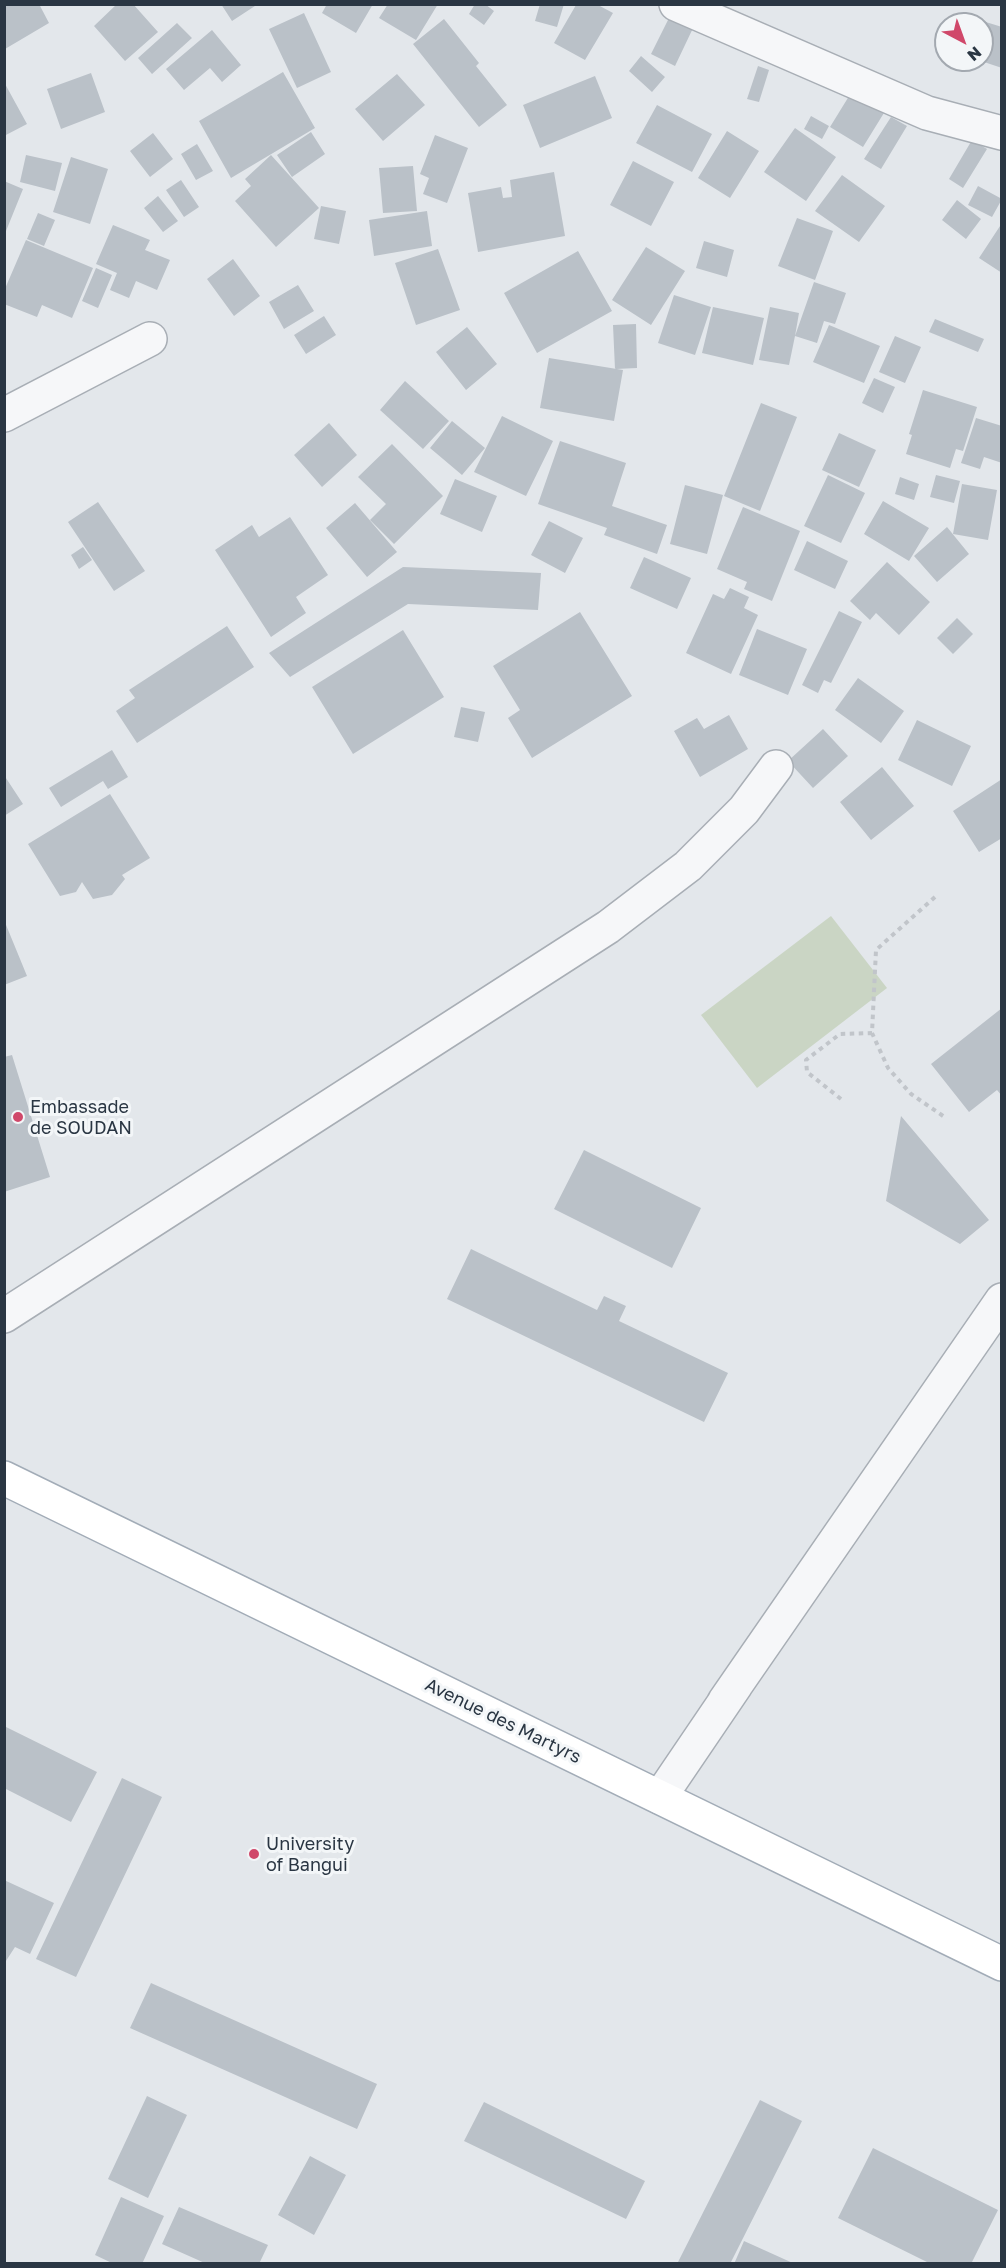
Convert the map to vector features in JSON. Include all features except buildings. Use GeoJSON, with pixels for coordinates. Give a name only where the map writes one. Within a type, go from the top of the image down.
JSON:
{"type":"FeatureCollection","features":[{"type":"Feature","properties":{"kind":"main road","name":"Avenue des Martyrs"},"geometry":{"type":"LineString","coordinates":[[4,1478],[1002,1964]]}},
{"type":"Feature","properties":{"kind":"street"},"geometry":{"type":"LineString","coordinates":[[676,4],[927,113],[1002,133]]}},
{"type":"Feature","properties":{"kind":"street"},"geometry":{"type":"LineString","coordinates":[[4,415],[150,339]]}},
{"type":"Feature","properties":{"kind":"street"},"geometry":{"type":"LineString","coordinates":[[4,1316],[608,927],[688,866],[744,810],[776,767]]}},
{"type":"Feature","properties":{"kind":"street"},"geometry":{"type":"LineString","coordinates":[[988,1320],[785,1614],[724,1701],[764,1643],[988,1320]]}},
{"type":"Feature","properties":{"kind":"street"},"geometry":{"type":"LineString","coordinates":[[660,1797],[988,1320]]}},
{"type":"Feature","properties":{"kind":"path"},"geometry":{"type":"LineString","coordinates":[[935,897],[876,950],[872,1033],[888,1068],[910,1094],[946,1118]]}},
{"type":"Feature","properties":{"kind":"path"},"geometry":{"type":"LineString","coordinates":[[842,1099],[807,1072],[806,1060],[840,1034],[872,1033]]}},
{"type":"Feature","properties":{"kind":"green space"},"geometry":{"type":"Polygon","coordinates":[[[831,916],[887,988],[757,1088],[701,1015],[831,916]]]}},
{"type":"Feature","properties":{"kind":"place","name":"Embassade de SOUDAN"},"geometry":{"type":"Point","coordinates":[18,1117]}},
{"type":"Feature","properties":{"kind":"place","name":"University of Bangui"},"geometry":{"type":"Point","coordinates":[254,1854]}}]}
